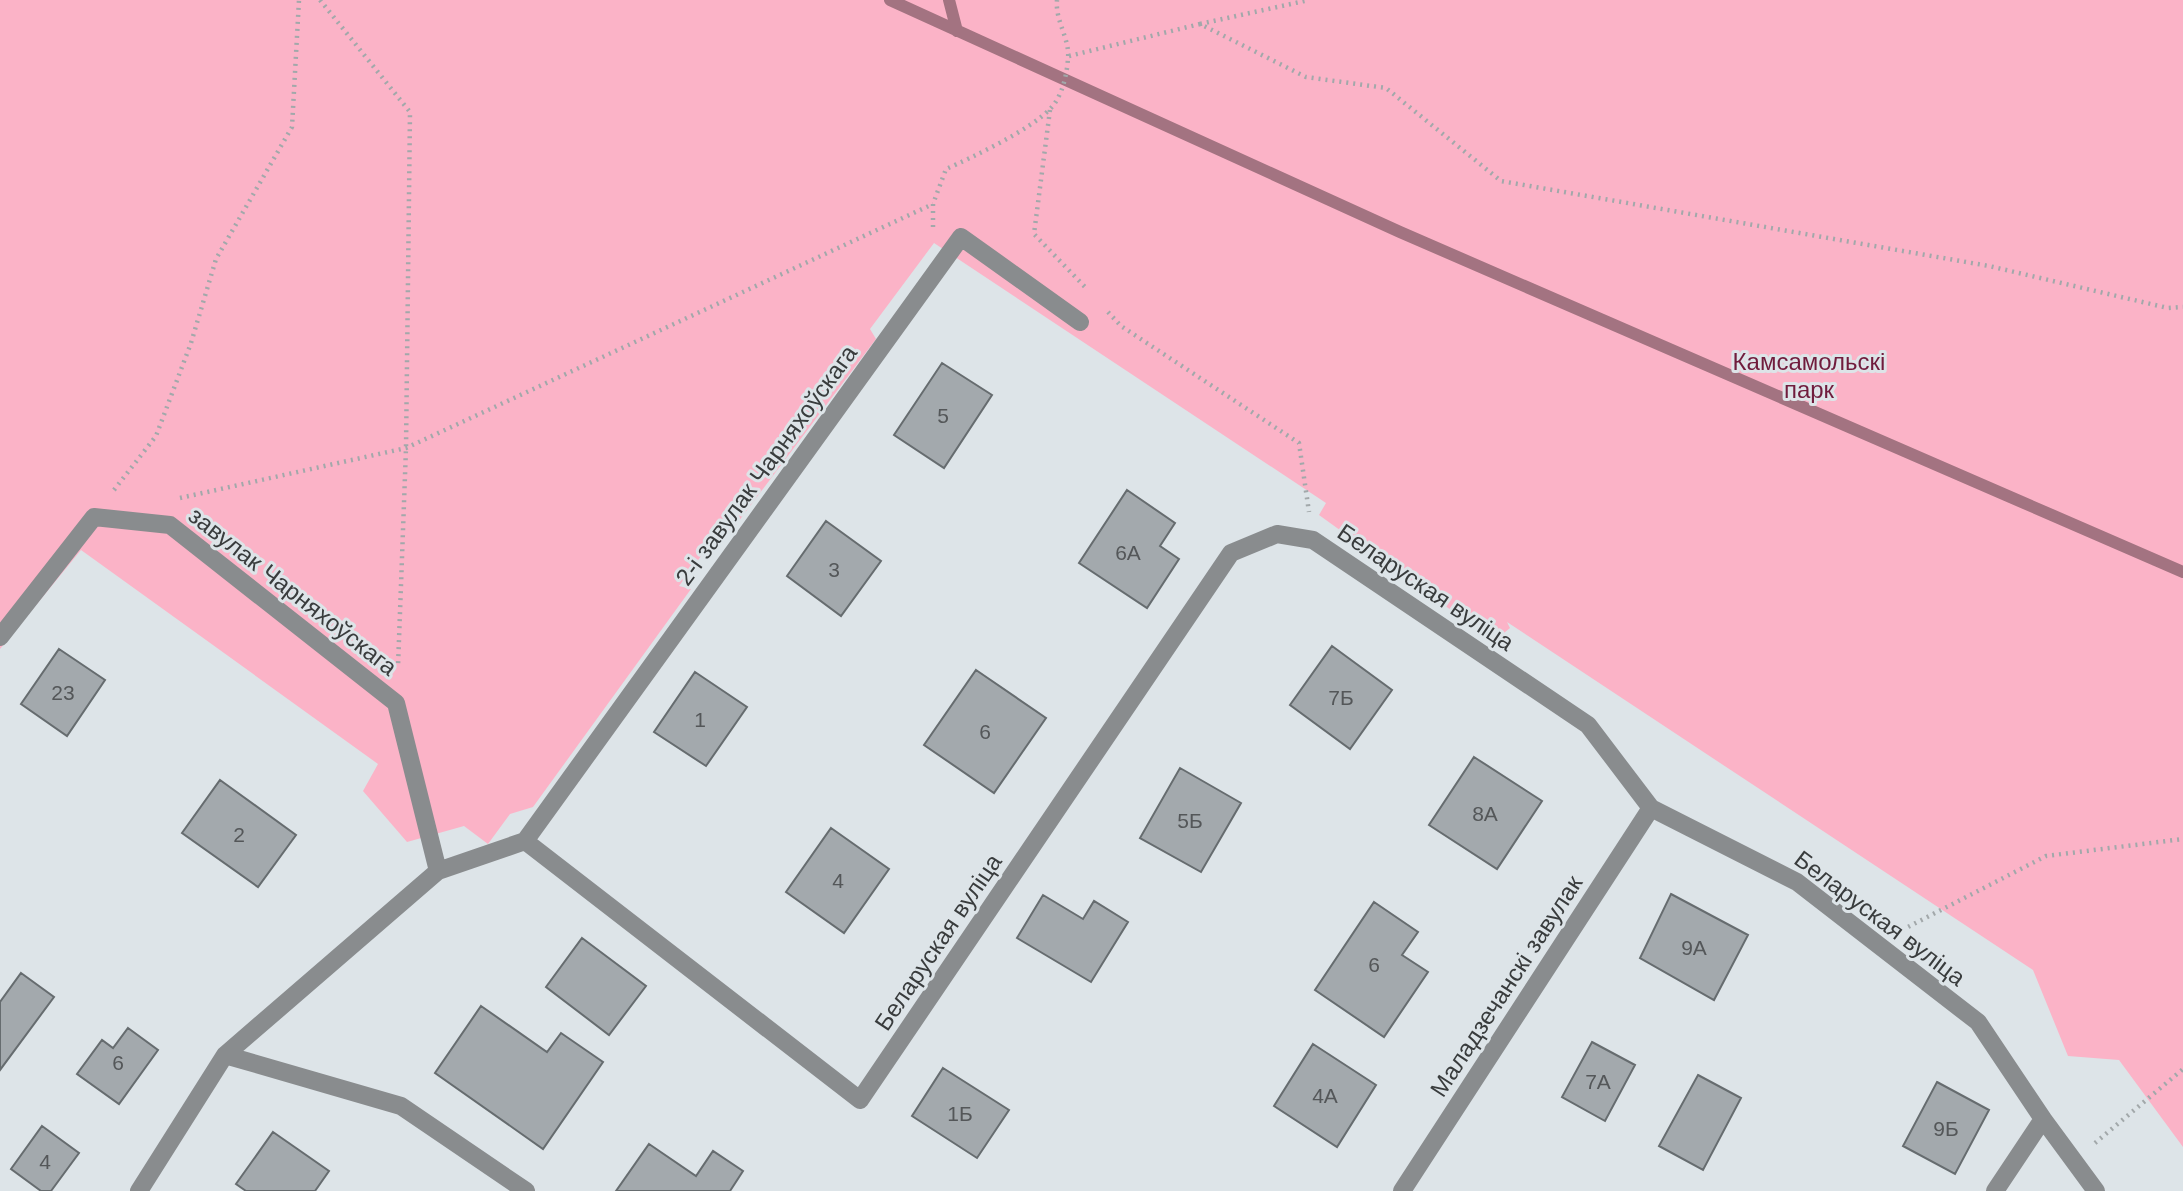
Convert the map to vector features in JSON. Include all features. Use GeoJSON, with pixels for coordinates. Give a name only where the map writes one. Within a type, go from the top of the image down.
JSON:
{"type":"FeatureCollection","features":[{"type":"Feature","properties":{"kind":"street","name":"2-і завулак Чарняхоўскага"},"geometry":{"type":"LineString","coordinates":[[525,841],[961,237],[1080,322]]}},
{"type":"Feature","properties":{"kind":"street"},"geometry":{"type":"LineString","coordinates":[[0,637],[94,517]]}},
{"type":"Feature","properties":{"kind":"street","name":"завулак Чарняхоўскага"},"geometry":{"type":"LineString","coordinates":[[94,517],[170,524],[396,702],[439,871]]}},
{"type":"Feature","properties":{"kind":"street","name":"Беларуская вуліца"},"geometry":{"type":"LineString","coordinates":[[525,841],[860,1100],[1231,554],[1277,534],[1313,540],[1588,724],[1651,808],[1797,882],[1978,1022],[2043,1119],[2096,1191]]}},
{"type":"Feature","properties":{"kind":"street","name":"Маладзечанскі завулак"},"geometry":{"type":"LineString","coordinates":[[1402,1191],[1651,808]]}},
{"type":"Feature","properties":{"kind":"street"},"geometry":{"type":"LineString","coordinates":[[139,1191],[225,1055],[439,871],[525,841]]}},
{"type":"Feature","properties":{"kind":"street"},"geometry":{"type":"LineString","coordinates":[[225,1055],[401,1106],[526,1191]]}},
{"type":"Feature","properties":{"kind":"street"},"geometry":{"type":"LineString","coordinates":[[1995,1191],[2043,1119]]}},
{"type":"Feature","properties":{"kind":"path"},"geometry":{"type":"LineString","coordinates":[[94,517],[156,436],[191,344],[216,259],[292,127],[299,0]]}},
{"type":"Feature","properties":{"kind":"path"},"geometry":{"type":"LineString","coordinates":[[320,0],[410,112],[406,448],[396,702]]}},
{"type":"Feature","properties":{"kind":"path"},"geometry":{"type":"LineString","coordinates":[[933,276],[933,204],[946,169],[986,151],[1049,110],[1061,92],[1069,56],[1056,13],[1057,0]]}},
{"type":"Feature","properties":{"kind":"path"},"geometry":{"type":"LineString","coordinates":[[1069,56],[1309,0]]}},
{"type":"Feature","properties":{"kind":"path"},"geometry":{"type":"LineString","coordinates":[[1200,24],[1306,77],[1386,88],[1502,181],[1989,266],[2168,308],[2183,307]]}},
{"type":"Feature","properties":{"kind":"path"},"geometry":{"type":"LineString","coordinates":[[1049,110],[1034,234],[1086,289]]}},
{"type":"Feature","properties":{"kind":"path"},"geometry":{"type":"LineString","coordinates":[[175,499],[406,448],[933,204]]}},
{"type":"Feature","properties":{"kind":"path"},"geometry":{"type":"LineString","coordinates":[[1104,307],[1121,326],[1298,443],[1313,540]]}},
{"type":"Feature","properties":{"kind":"path"},"geometry":{"type":"LineString","coordinates":[[1876,943],[2046,856],[2183,839]]}},
{"type":"Feature","properties":{"kind":"path"},"geometry":{"type":"LineString","coordinates":[[2073,1161],[2183,1069]]}},
{"type":"Feature","properties":{"kind":"green space","name":"Камсамольскі парк"},"geometry":{"type":"Polygon","coordinates":[[[0,0],[2183,0],[2183,1147],[2119,1060],[2068,1056],[2033,970],[1507,622],[1510,628],[1494,641],[1319,515],[1326,503],[934,243],[870,329],[876,339],[729,534],[721,529],[679,586],[691,589],[533,807],[510,814],[488,844],[464,826],[407,842],[363,791],[378,764],[81,550],[0,649],[0,0]]]}},
{"type":"Feature","properties":{"kind":"building"},"geometry":{"type":"Polygon","coordinates":[[[942,363],[992,395],[944,468],[894,435],[942,363]]]}},
{"type":"Feature","properties":{"kind":"building"},"geometry":{"type":"Polygon","coordinates":[[[1127,490],[1175,523],[1160,546],[1179,559],[1147,608],[1079,563],[1127,490]]]}},
{"type":"Feature","properties":{"kind":"building"},"geometry":{"type":"Polygon","coordinates":[[[826,521],[881,561],[841,616],[787,576],[826,521]]]}},
{"type":"Feature","properties":{"kind":"building"},"geometry":{"type":"Polygon","coordinates":[[[1332,646],[1392,690],[1350,749],[1290,705],[1332,646]]]}},
{"type":"Feature","properties":{"kind":"building"},"geometry":{"type":"Polygon","coordinates":[[[59,649],[105,680],[67,736],[21,704],[59,649]]]}},
{"type":"Feature","properties":{"kind":"building"},"geometry":{"type":"Polygon","coordinates":[[[976,670],[1046,718],[994,793],[924,745],[976,670]]]}},
{"type":"Feature","properties":{"kind":"building"},"geometry":{"type":"Polygon","coordinates":[[[695,672],[747,707],[706,766],[654,732],[695,672]]]}},
{"type":"Feature","properties":{"kind":"building"},"geometry":{"type":"Polygon","coordinates":[[[1474,757],[1542,801],[1497,869],[1429,825],[1474,757]]]}},
{"type":"Feature","properties":{"kind":"building"},"geometry":{"type":"Polygon","coordinates":[[[1180,768],[1241,803],[1201,872],[1140,838],[1180,768]]]}},
{"type":"Feature","properties":{"kind":"building"},"geometry":{"type":"Polygon","coordinates":[[[220,780],[296,835],[258,887],[182,833],[220,780]]]}},
{"type":"Feature","properties":{"kind":"building"},"geometry":{"type":"Polygon","coordinates":[[[831,828],[889,869],[844,933],[786,892],[831,828]]]}},
{"type":"Feature","properties":{"kind":"building"},"geometry":{"type":"Polygon","coordinates":[[[1671,894],[1748,935],[1714,1000],[1640,958],[1671,894]]]}},
{"type":"Feature","properties":{"kind":"building"},"geometry":{"type":"Polygon","coordinates":[[[1043,895],[1083,919],[1094,901],[1128,922],[1091,982],[1017,938],[1043,895]]]}},
{"type":"Feature","properties":{"kind":"building"},"geometry":{"type":"Polygon","coordinates":[[[1374,902],[1418,932],[1402,955],[1428,972],[1384,1037],[1315,990],[1374,902]]]}},
{"type":"Feature","properties":{"kind":"building"},"geometry":{"type":"Polygon","coordinates":[[[582,938],[646,986],[609,1035],[546,987],[582,938]]]}},
{"type":"Feature","properties":{"kind":"building"},"geometry":{"type":"Polygon","coordinates":[[[21,973],[54,997],[0,1070],[0,1002],[21,973]]]}},
{"type":"Feature","properties":{"kind":"building"},"geometry":{"type":"Polygon","coordinates":[[[481,1006],[547,1052],[561,1033],[603,1062],[543,1149],[435,1073],[481,1006]]]}},
{"type":"Feature","properties":{"kind":"building"},"geometry":{"type":"Polygon","coordinates":[[[128,1028],[158,1050],[119,1104],[77,1074],[102,1040],[113,1048],[128,1028]]]}},
{"type":"Feature","properties":{"kind":"building"},"geometry":{"type":"Polygon","coordinates":[[[1592,1042],[1635,1065],[1605,1121],[1562,1097],[1592,1042]]]}},
{"type":"Feature","properties":{"kind":"building"},"geometry":{"type":"Polygon","coordinates":[[[1313,1044],[1376,1085],[1337,1147],[1274,1106],[1313,1044]]]}},
{"type":"Feature","properties":{"kind":"building"},"geometry":{"type":"Polygon","coordinates":[[[943,1068],[1009,1110],[977,1158],[912,1116],[943,1068]]]}},
{"type":"Feature","properties":{"kind":"building"},"geometry":{"type":"Polygon","coordinates":[[[1698,1075],[1741,1098],[1703,1170],[1659,1146],[1698,1075]]]}},
{"type":"Feature","properties":{"kind":"building"},"geometry":{"type":"Polygon","coordinates":[[[1937,1082],[1989,1110],[1955,1174],[1903,1146],[1937,1082]]]}},
{"type":"Feature","properties":{"kind":"building"},"geometry":{"type":"Polygon","coordinates":[[[42,1126],[79,1153],[51,1191],[41,1191],[11,1169],[42,1126]]]}},
{"type":"Feature","properties":{"kind":"building"},"geometry":{"type":"Polygon","coordinates":[[[273,1132],[329,1171],[315,1191],[246,1191],[236,1184],[273,1132]]]}},
{"type":"Feature","properties":{"kind":"building"},"geometry":{"type":"Polygon","coordinates":[[[649,1144],[696,1176],[713,1151],[743,1171],[730,1191],[616,1191],[649,1144]]]}},
{"type":"Feature","properties":{"kind":"waterway"},"geometry":{"type":"LineString","coordinates":[[890,0],[1400,232],[2183,572]]}},
{"type":"Feature","properties":{"kind":"waterway"},"geometry":{"type":"LineString","coordinates":[[949,0],[957,31]]}}]}
